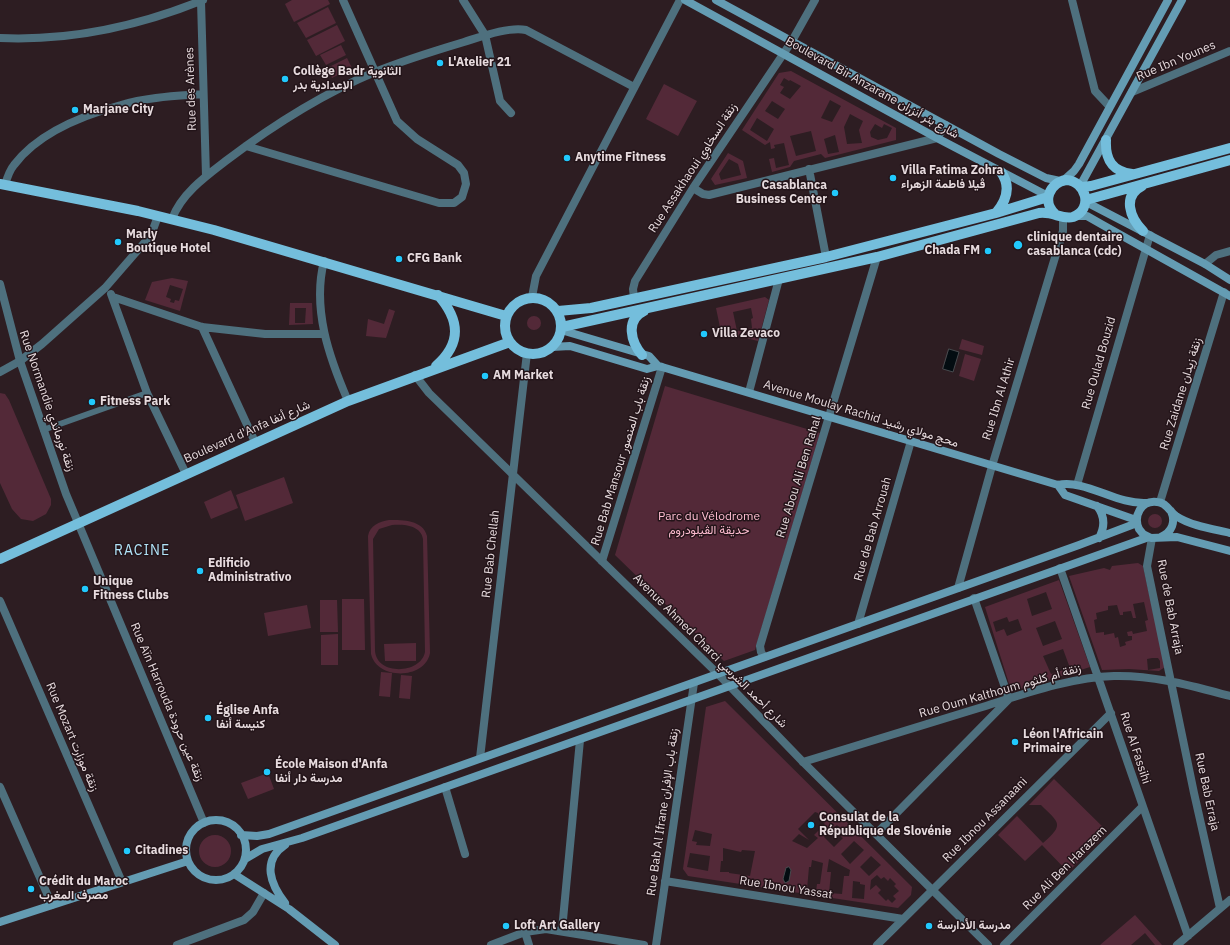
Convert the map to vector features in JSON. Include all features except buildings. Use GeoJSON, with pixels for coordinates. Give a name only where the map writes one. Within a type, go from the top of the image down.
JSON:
{"type":"FeatureCollection","features":[{"type":"Feature","properties":{"kind":"main road","name":"Boulevard Bir Anzarane شارع بئر أنزران"},"geometry":{"type":"LineString","coordinates":[[685,0],[937,138],[1048,196]]}},
{"type":"Feature","properties":{"kind":"main road","name":"Boulevard Bir Anzarane شارع بئر أنزران"},"geometry":{"type":"LineString","coordinates":[[716,0],[1028,169],[1053,180],[1062,181]]}},
{"type":"Feature","properties":{"kind":"main road"},"geometry":{"type":"LineString","coordinates":[[1064,216],[1050,207],[1048,196],[1053,186],[1074,171],[1168,0]]}},
{"type":"Feature","properties":{"kind":"main road"},"geometry":{"type":"LineString","coordinates":[[1064,216],[1082,210],[1086,201],[1081,186],[1182,0]]}},
{"type":"Feature","properties":{"kind":"main road"},"geometry":{"type":"LineString","coordinates":[[1106,140],[1106,153],[1112,166],[1124,173],[1134,174]]}},
{"type":"Feature","properties":{"kind":"main road"},"geometry":{"type":"LineString","coordinates":[[1062,181],[1072,181],[1081,186],[1134,174],[1230,148]]}},
{"type":"Feature","properties":{"kind":"main road"},"geometry":{"type":"LineString","coordinates":[[1086,201],[1230,160]]}},
{"type":"Feature","properties":{"kind":"main road"},"geometry":{"type":"LineString","coordinates":[[996,213],[1004,203],[1007,189],[1006,180],[1001,172]]}},
{"type":"Feature","properties":{"kind":"main road"},"geometry":{"type":"LineString","coordinates":[[2,184],[172,219],[324,261],[506,316]]}},
{"type":"Feature","properties":{"kind":"main road"},"geometry":{"type":"LineString","coordinates":[[1144,184],[1133,193],[1130,206],[1134,220],[1147,233]]}},
{"type":"Feature","properties":{"kind":"main road"},"geometry":{"type":"LineString","coordinates":[[558,311],[579,310],[826,257],[996,213],[1048,196]]}},
{"type":"Feature","properties":{"kind":"main road"},"geometry":{"type":"LineString","coordinates":[[1086,201],[1205,264],[1230,280]]}},
{"type":"Feature","properties":{"kind":"main road"},"geometry":{"type":"LineString","coordinates":[[561,329],[876,258],[1039,213],[1064,216],[1087,216],[1227,294]]}},
{"type":"Feature","properties":{"kind":"main road"},"geometry":{"type":"LineString","coordinates":[[433,369],[452,348],[455,335],[453,316],[438,295]]}},
{"type":"Feature","properties":{"kind":"main road"},"geometry":{"type":"LineString","coordinates":[[532,297],[546,300],[558,311],[561,329],[558,338],[552,347],[541,353],[527,353],[518,350],[510,342],[505,329],[506,316],[517,302],[532,297]]}},
{"type":"Feature","properties":{"kind":"main road"},"geometry":{"type":"LineString","coordinates":[[642,354],[634,343],[632,326],[638,315],[650,308]]}},
{"type":"Feature","properties":{"kind":"main road","name":"Avenue Moulay Rachid محج مولاي رشيد"},"geometry":{"type":"LineString","coordinates":[[561,329],[649,356],[660,366],[992,466],[1058,485],[1067,483],[1077,485],[1131,503],[1147,504]]}},
{"type":"Feature","properties":{"kind":"main road","name":"Boulevard d'Anfa شارع أنفا"},"geometry":{"type":"LineString","coordinates":[[0,559],[348,401],[415,375],[510,342]]}},
{"type":"Feature","properties":{"kind":"main road","name":"Avenue Moulay Rachid محج مولاي رشيد"},"geometry":{"type":"LineString","coordinates":[[552,347],[570,346],[647,369],[660,366]]}},
{"type":"Feature","properties":{"kind":"main road","name":"Avenue Moulay Rachid محج مولاي رشيد"},"geometry":{"type":"LineString","coordinates":[[1058,485],[1065,494],[1137,521]]}},
{"type":"Feature","properties":{"kind":"main road"},"geometry":{"type":"LineString","coordinates":[[1230,533],[1185,521],[1160,502],[1147,504],[1139,511],[1137,521],[1140,531],[1154,537],[1177,537],[1230,551]]}},
{"type":"Feature","properties":{"kind":"main road"},"geometry":{"type":"LineString","coordinates":[[1097,506],[1103,520],[1102,531],[1099,538]]}},
{"type":"Feature","properties":{"kind":"main road"},"geometry":{"type":"LineString","coordinates":[[245,858],[262,849],[288,843],[692,700],[974,598],[1167,533],[1172,527],[1173,519],[1171,511]]}},
{"type":"Feature","properties":{"kind":"main road"},"geometry":{"type":"LineString","coordinates":[[241,834],[257,836],[269,834],[1099,538],[1137,521]]}},
{"type":"Feature","properties":{"kind":"main road"},"geometry":{"type":"LineString","coordinates":[[214,820],[225,822],[234,827],[241,834],[246,847],[245,858],[240,868],[234,874],[222,880],[206,879],[196,873],[188,861],[186,849],[189,837],[196,828],[204,823],[214,820]]}},
{"type":"Feature","properties":{"kind":"main road"},"geometry":{"type":"LineString","coordinates":[[288,843],[273,857],[270,869],[272,881],[289,909]]}},
{"type":"Feature","properties":{"kind":"main road"},"geometry":{"type":"LineString","coordinates":[[0,922],[188,861]]}},
{"type":"Feature","properties":{"kind":"main road"},"geometry":{"type":"LineString","coordinates":[[234,874],[289,909],[335,945]]}},
{"type":"Feature","properties":{"kind":"street"},"geometry":{"type":"LineString","coordinates":[[0,38],[47,37],[99,30],[142,20],[202,0]]}},
{"type":"Feature","properties":{"kind":"street","name":"Rue des Arènes"},"geometry":{"type":"LineString","coordinates":[[202,0],[206,176]]}},
{"type":"Feature","properties":{"kind":"street"},"geometry":{"type":"LineString","coordinates":[[246,146],[439,203],[449,204],[459,200],[464,192],[466,184],[461,168],[417,139],[400,124],[392,114],[343,0]]}},
{"type":"Feature","properties":{"kind":"street"},"geometry":{"type":"LineString","coordinates":[[463,0],[485,35],[500,101],[512,113]]}},
{"type":"Feature","properties":{"kind":"street"},"geometry":{"type":"LineString","coordinates":[[532,297],[536,276],[680,0]]}},
{"type":"Feature","properties":{"kind":"street","name":"Rue Assakhaoui زنقة السخاوي"},"geometry":{"type":"LineString","coordinates":[[634,298],[633,289],[635,281],[693,188],[792,41],[815,0]]}},
{"type":"Feature","properties":{"kind":"street"},"geometry":{"type":"LineString","coordinates":[[1072,0],[1094,85],[1098,96],[1109,106]]}},
{"type":"Feature","properties":{"kind":"street"},"geometry":{"type":"LineString","coordinates":[[172,219],[180,202],[206,176],[246,146],[306,107],[375,72],[485,35],[519,28],[526,30],[634,88]]}},
{"type":"Feature","properties":{"kind":"street","name":"Rue Ibn Younes"},"geometry":{"type":"LineString","coordinates":[[1132,92],[1230,51]]}},
{"type":"Feature","properties":{"kind":"street"},"geometry":{"type":"LineString","coordinates":[[2,184],[17,161],[35,145],[63,127],[122,104],[143,100],[203,94]]}},
{"type":"Feature","properties":{"kind":"street"},"geometry":{"type":"LineString","coordinates":[[693,188],[703,194],[709,195],[937,138],[946,125]]}},
{"type":"Feature","properties":{"kind":"street"},"geometry":{"type":"LineString","coordinates":[[809,169],[826,257]]}},
{"type":"Feature","properties":{"kind":"street"},"geometry":{"type":"LineString","coordinates":[[0,372],[20,361],[42,344],[105,288],[151,235],[158,216]]}},
{"type":"Feature","properties":{"kind":"street","name":"Rue Ibn Al Athir"},"geometry":{"type":"LineString","coordinates":[[958,588],[992,466],[1063,230],[1064,216]]}},
{"type":"Feature","properties":{"kind":"street","name":"Rue Oulad Bouzid"},"geometry":{"type":"LineString","coordinates":[[1077,485],[1146,249],[1147,233]]}},
{"type":"Feature","properties":{"kind":"street"},"geometry":{"type":"LineString","coordinates":[[1205,264],[1216,255],[1230,251]]}},
{"type":"Feature","properties":{"kind":"street","name":"Rue Abou Ali Ben Rahal"},"geometry":{"type":"LineString","coordinates":[[764,657],[760,646],[830,417],[876,258]]}},
{"type":"Feature","properties":{"kind":"street"},"geometry":{"type":"LineString","coordinates":[[324,261],[319,280],[324,334],[334,370],[348,401]]}},
{"type":"Feature","properties":{"kind":"street"},"geometry":{"type":"LineString","coordinates":[[748,392],[779,280]]}},
{"type":"Feature","properties":{"kind":"street","name":"Rue Normandie زنقة نورماندي"},"geometry":{"type":"LineString","coordinates":[[0,284],[20,361],[43,430],[79,523]]}},
{"type":"Feature","properties":{"kind":"street"},"geometry":{"type":"LineString","coordinates":[[105,288],[113,296],[147,393],[186,474]]}},
{"type":"Feature","properties":{"kind":"street","name":"Rue Zaidane زنقة زيدان"},"geometry":{"type":"LineString","coordinates":[[1160,502],[1227,294]]}},
{"type":"Feature","properties":{"kind":"street"},"geometry":{"type":"LineString","coordinates":[[113,296],[202,327],[265,334],[324,334]]}},
{"type":"Feature","properties":{"kind":"street"},"geometry":{"type":"LineString","coordinates":[[202,327],[255,442]]}},
{"type":"Feature","properties":{"kind":"street","name":"Rue Bab Chellah"},"geometry":{"type":"LineString","coordinates":[[480,758],[527,353]]}},
{"type":"Feature","properties":{"kind":"street","name":"Rue Bab Mansour زنقة باب المنصور"},"geometry":{"type":"LineString","coordinates":[[602,561],[660,366]]}},
{"type":"Feature","properties":{"kind":"street","name":"Avenue Ahmed Charci شارع أحمد الشرسي"},"geometry":{"type":"LineString","coordinates":[[415,375],[429,393],[718,674],[803,762],[988,945]]}},
{"type":"Feature","properties":{"kind":"street"},"geometry":{"type":"LineString","coordinates":[[43,430],[147,393]]}},
{"type":"Feature","properties":{"kind":"street","name":"Rue de Bab Arrouah"},"geometry":{"type":"LineString","coordinates":[[858,624],[911,441]]}},
{"type":"Feature","properties":{"kind":"street","name":"Rue Aïn Harrouda زنقة عين حرودة"},"geometry":{"type":"LineString","coordinates":[[79,523],[204,823]]}},
{"type":"Feature","properties":{"kind":"street","name":"Rue de Bab Arraja"},"geometry":{"type":"LineString","coordinates":[[1154,537],[1147,566],[1172,681]]}},
{"type":"Feature","properties":{"kind":"street","name":"Rue Al Fassihi"},"geometry":{"type":"LineString","coordinates":[[1060,568],[1188,936]]}},
{"type":"Feature","properties":{"kind":"street"},"geometry":{"type":"LineString","coordinates":[[876,834],[1009,699],[974,598]]}},
{"type":"Feature","properties":{"kind":"street","name":"Rue Mozart زنقة موزارت"},"geometry":{"type":"LineString","coordinates":[[0,601],[122,882]]}},
{"type":"Feature","properties":{"kind":"street","name":"Rue Oum Kalthoum زنقة أم كلثوم"},"geometry":{"type":"LineString","coordinates":[[803,762],[1009,699],[1066,683],[1099,677],[1127,676],[1172,681],[1230,696]]}},
{"type":"Feature","properties":{"kind":"street","name":"Rue Bab Erraja"},"geometry":{"type":"LineString","coordinates":[[1172,681],[1194,793],[1220,908]]}},
{"type":"Feature","properties":{"kind":"street","name":"Rue Bab Al Ifrane زنقة باب الإفران"},"geometry":{"type":"LineString","coordinates":[[656,945],[694,683]]}},
{"type":"Feature","properties":{"kind":"street","name":"Rue Ibnou Assanaani"},"geometry":{"type":"LineString","coordinates":[[877,945],[1111,713]]}},
{"type":"Feature","properties":{"kind":"street"},"geometry":{"type":"LineString","coordinates":[[562,930],[580,740]]}},
{"type":"Feature","properties":{"kind":"street"},"geometry":{"type":"LineString","coordinates":[[0,787],[52,905]]}},
{"type":"Feature","properties":{"kind":"street"},"geometry":{"type":"LineString","coordinates":[[445,787],[466,854]]}},
{"type":"Feature","properties":{"kind":"street","name":"Rue Ali Ben Harazem"},"geometry":{"type":"LineString","coordinates":[[1004,945],[1142,807]]}},
{"type":"Feature","properties":{"kind":"street","name":"Rue Ibnou Yassat"},"geometry":{"type":"LineString","coordinates":[[665,881],[903,919]]}},
{"type":"Feature","properties":{"kind":"street"},"geometry":{"type":"LineString","coordinates":[[177,945],[229,927],[244,920],[253,912],[264,893]]}},
{"type":"Feature","properties":{"kind":"street"},"geometry":{"type":"LineString","coordinates":[[1177,945],[1230,900]]}},
{"type":"Feature","properties":{"kind":"street"},"geometry":{"type":"LineString","coordinates":[[491,945],[525,932],[546,929],[562,930],[644,945]]}},
{"type":"Feature","properties":{"kind":"street"},"geometry":{"type":"LineString","coordinates":[[525,932],[529,945]]}},
{"type":"Feature","properties":{"kind":"green space"},"geometry":{"type":"Polygon","coordinates":[[[292,0],[328,0],[330,4],[294,22],[285,4],[292,0]]]}},
{"type":"Feature","properties":{"kind":"green space"},"geometry":{"type":"Polygon","coordinates":[[[328,7],[336,23],[306,38],[297,23],[328,7]]]}},
{"type":"Feature","properties":{"kind":"green space"},"geometry":{"type":"Polygon","coordinates":[[[337,25],[345,41],[316,56],[307,40],[337,25]]]}},
{"type":"Feature","properties":{"kind":"green space"},"geometry":{"type":"Polygon","coordinates":[[[341,45],[346,55],[326,65],[320,55],[341,45]]]}},
{"type":"Feature","properties":{"kind":"green space"},"geometry":{"type":"Polygon","coordinates":[[[347,58],[352,68],[332,78],[327,68],[347,58]]]}},
{"type":"Feature","properties":{"kind":"green space"},"geometry":{"type":"Polygon","coordinates":[[[791,71],[896,128],[896,140],[825,158],[821,154],[794,161],[790,167],[772,172],[769,159],[774,158],[776,168],[789,165],[784,143],[774,145],[775,148],[771,149],[770,142],[765,145],[742,130],[779,73],[791,71]],[[784,78],[780,85],[784,87],[780,93],[790,99],[801,86],[784,78]],[[830,100],[821,118],[832,122],[841,106],[830,100]],[[772,101],[765,111],[778,119],[785,109],[772,101]],[[850,114],[844,127],[847,144],[862,143],[859,130],[863,121],[850,114]],[[757,118],[750,130],[767,141],[774,129],[757,118]],[[875,124],[870,132],[871,137],[878,140],[887,138],[892,128],[884,124],[882,128],[875,124]],[[811,131],[790,136],[796,156],[816,151],[811,131]],[[835,135],[824,139],[828,154],[839,152],[835,135]]]}},
{"type":"Feature","properties":{"kind":"green space"},"geometry":{"type":"Polygon","coordinates":[[[664,84],[697,101],[678,136],[646,119],[664,84]]]}},
{"type":"Feature","properties":{"kind":"green space"},"geometry":{"type":"Polygon","coordinates":[[[728,153],[743,161],[747,178],[715,185],[711,179],[728,153]],[[729,159],[719,174],[721,180],[741,175],[738,164],[729,159]]]}},
{"type":"Feature","properties":{"kind":"green space"},"geometry":{"type":"Polygon","coordinates":[[[172,278],[188,281],[180,311],[145,300],[152,282],[172,278]],[[170,285],[166,297],[171,299],[170,302],[174,303],[175,300],[179,301],[183,289],[170,285]]]}},
{"type":"Feature","properties":{"kind":"green space"},"geometry":{"type":"Polygon","coordinates":[[[765,297],[769,300],[758,341],[721,332],[716,308],[765,297]],[[751,308],[733,312],[737,331],[752,328],[751,319],[753,318],[751,308]]]}},
{"type":"Feature","properties":{"kind":"green space"},"geometry":{"type":"Polygon","coordinates":[[[290,303],[312,303],[313,324],[289,325],[290,303]],[[295,308],[295,323],[305,323],[306,308],[295,308]]]}},
{"type":"Feature","properties":{"kind":"green space"},"geometry":{"type":"Polygon","coordinates":[[[389,309],[395,311],[386,338],[366,336],[368,319],[384,324],[389,309]]]}},
{"type":"Feature","properties":{"kind":"green space"},"geometry":{"type":"Polygon","coordinates":[[[534,316],[539,318],[541,323],[539,328],[534,330],[529,328],[527,323],[529,318],[534,316]]]}},
{"type":"Feature","properties":{"kind":"green space"},"geometry":{"type":"Polygon","coordinates":[[[962,339],[984,346],[982,355],[959,349],[962,339]]]}},
{"type":"Feature","properties":{"kind":"green space"},"geometry":{"type":"Polygon","coordinates":[[[965,354],[981,359],[974,381],[959,376],[965,354]]]}},
{"type":"Feature","properties":{"kind":"green space","name":"Parc du Vélodrome حديقة الڤيلودروم"},"geometry":{"type":"Polygon","coordinates":[[[665,386],[820,433],[755,650],[724,661],[615,555],[665,386]]]}},
{"type":"Feature","properties":{"kind":"green space"},"geometry":{"type":"Polygon","coordinates":[[[0,393],[5,394],[9,400],[51,499],[51,505],[46,514],[33,521],[21,519],[12,509],[0,483],[0,393]]]}},
{"type":"Feature","properties":{"kind":"green space"},"geometry":{"type":"Polygon","coordinates":[[[284,477],[293,503],[245,521],[236,495],[284,477]]]}},
{"type":"Feature","properties":{"kind":"green space"},"geometry":{"type":"Polygon","coordinates":[[[231,490],[238,508],[211,519],[204,502],[231,490]]]}},
{"type":"Feature","properties":{"kind":"green space"},"geometry":{"type":"Polygon","coordinates":[[[1152,514],[1158,514],[1162,518],[1162,524],[1158,528],[1152,528],[1148,524],[1148,518],[1152,514]]]}},
{"type":"Feature","properties":{"kind":"green space"},"geometry":{"type":"Polygon","coordinates":[[[389,520],[400,520],[417,524],[425,531],[427,536],[430,653],[426,662],[420,668],[411,672],[391,672],[382,669],[375,663],[371,654],[368,536],[371,529],[378,523],[389,520]],[[396,525],[379,529],[373,539],[375,651],[378,659],[383,665],[399,669],[416,665],[422,659],[425,652],[423,539],[422,534],[415,528],[406,525],[396,525]]]}},
{"type":"Feature","properties":{"kind":"green space"},"geometry":{"type":"Polygon","coordinates":[[[1138,563],[1143,566],[1165,667],[1159,671],[1129,669],[1102,670],[1069,576],[1104,568],[1110,570],[1112,566],[1138,563]],[[1144,602],[1133,604],[1136,618],[1133,618],[1131,611],[1123,612],[1123,615],[1120,615],[1117,605],[1108,606],[1108,610],[1096,613],[1097,619],[1094,620],[1096,633],[1104,632],[1104,635],[1114,633],[1115,638],[1118,637],[1120,647],[1126,645],[1125,642],[1132,640],[1132,636],[1128,636],[1127,632],[1132,631],[1133,634],[1147,631],[1145,621],[1148,620],[1144,602]],[[1158,658],[1147,659],[1148,670],[1160,668],[1160,661],[1158,658]]]}},
{"type":"Feature","properties":{"kind":"green space"},"geometry":{"type":"Polygon","coordinates":[[[1059,580],[1090,667],[1014,691],[1011,690],[985,607],[1059,580]],[[1046,592],[1027,599],[1032,616],[1052,609],[1046,592]],[[1007,617],[993,622],[996,632],[1004,629],[1007,636],[1022,630],[1018,619],[1009,622],[1007,617]],[[1055,621],[1036,628],[1043,646],[1062,639],[1055,621]],[[1063,649],[1043,656],[1051,674],[1070,668],[1063,649]]]}},
{"type":"Feature","properties":{"kind":"green space"},"geometry":{"type":"Polygon","coordinates":[[[342,599],[364,599],[365,650],[342,650],[342,599]]]}},
{"type":"Feature","properties":{"kind":"green space"},"geometry":{"type":"Polygon","coordinates":[[[320,600],[337,600],[338,632],[320,632],[320,600]]]}},
{"type":"Feature","properties":{"kind":"green space"},"geometry":{"type":"Polygon","coordinates":[[[307,605],[311,628],[268,636],[264,613],[307,605]]]}},
{"type":"Feature","properties":{"kind":"green space"},"geometry":{"type":"Polygon","coordinates":[[[338,634],[338,665],[321,665],[321,635],[338,634]]]}},
{"type":"Feature","properties":{"kind":"green space"},"geometry":{"type":"Polygon","coordinates":[[[416,643],[416,661],[385,661],[384,644],[416,643]]]}},
{"type":"Feature","properties":{"kind":"green space"},"geometry":{"type":"Polygon","coordinates":[[[381,672],[392,673],[390,697],[379,696],[381,672]]]}},
{"type":"Feature","properties":{"kind":"green space"},"geometry":{"type":"Polygon","coordinates":[[[401,675],[412,676],[410,699],[399,698],[401,675]]]}},
{"type":"Feature","properties":{"kind":"green space"},"geometry":{"type":"Polygon","coordinates":[[[725,701],[912,887],[911,895],[898,908],[688,876],[683,869],[706,707],[725,701]],[[815,812],[798,829],[809,840],[799,834],[792,841],[807,848],[818,838],[814,835],[825,824],[818,818],[818,813],[815,812]],[[837,825],[824,837],[834,847],[843,838],[841,837],[845,833],[837,825]],[[695,830],[692,841],[697,842],[696,845],[710,846],[712,834],[695,830]],[[854,841],[841,854],[850,864],[864,850],[854,841]],[[723,848],[723,861],[721,861],[720,872],[750,876],[755,851],[742,850],[741,852],[723,848]],[[690,853],[687,867],[708,871],[710,856],[690,853]],[[871,856],[860,867],[869,876],[881,865],[871,856]],[[829,859],[827,872],[831,872],[829,893],[842,894],[844,876],[849,876],[850,870],[829,859]],[[812,860],[811,867],[809,867],[807,889],[816,892],[817,884],[820,884],[823,863],[812,860]],[[877,875],[871,880],[870,890],[876,885],[881,890],[878,893],[886,901],[888,899],[892,903],[896,899],[893,896],[899,891],[894,886],[896,884],[890,878],[888,881],[884,877],[881,879],[877,875]],[[853,881],[852,898],[864,899],[865,885],[860,884],[860,882],[853,881]]]}},
{"type":"Feature","properties":{"kind":"green space"},"geometry":{"type":"Polygon","coordinates":[[[268,773],[274,789],[248,799],[241,783],[268,773]]]}},
{"type":"Feature","properties":{"kind":"green space"},"geometry":{"type":"Polygon","coordinates":[[[1054,779],[1108,832],[1068,872],[1042,845],[1025,861],[998,835],[1017,816],[1043,843],[1050,837],[1057,827],[1055,820],[1041,805],[1029,805],[1054,779]]]}},
{"type":"Feature","properties":{"kind":"green space"},"geometry":{"type":"Polygon","coordinates":[[[212,835],[218,835],[228,842],[231,851],[230,857],[224,864],[218,867],[212,867],[202,860],[199,854],[199,848],[206,838],[212,835]]]}},
{"type":"Feature","properties":{"kind":"green space"},"geometry":{"type":"Polygon","coordinates":[[[1135,915],[1162,945],[1155,945],[1145,933],[1131,945],[1100,945],[1135,915]]]}},
{"type":"Feature","properties":{"kind":"shaded area"},"geometry":{"type":"Polygon","coordinates":[[[949,349],[959,352],[953,372],[943,369],[949,349]]]}},
{"type":"Feature","properties":{"kind":"shaded area"},"geometry":{"type":"Polygon","coordinates":[[[789,867],[791,870],[789,881],[785,883],[783,879],[786,868],[789,867]]]}},
{"type":"Feature","properties":{"kind":"place","name":"L'Atelier 21"},"geometry":{"type":"Point","coordinates":[440,63]}},
{"type":"Feature","properties":{"kind":"place","name":"Collège Badr الثانوية الإعدادية بدر"},"geometry":{"type":"Point","coordinates":[285,79]}},
{"type":"Feature","properties":{"kind":"place","name":"Marjane City"},"geometry":{"type":"Point","coordinates":[75,110]}},
{"type":"Feature","properties":{"kind":"place","name":"Anytime Fitness"},"geometry":{"type":"Point","coordinates":[567,158]}},
{"type":"Feature","properties":{"kind":"place","name":"Villa Fatima Zohra ڤيلا فاطمة الزهراء"},"geometry":{"type":"Point","coordinates":[893,178]}},
{"type":"Feature","properties":{"kind":"place","name":"Casablanca Business Center"},"geometry":{"type":"Point","coordinates":[835,193]}},
{"type":"Feature","properties":{"kind":"place","name":"Marly Boutique Hotel"},"geometry":{"type":"Point","coordinates":[118,242]}},
{"type":"Feature","properties":{"kind":"place","name":"clinique dentaire casablanca (cdc)"},"geometry":{"type":"Point","coordinates":[1018,245]}},
{"type":"Feature","properties":{"kind":"place","name":"Chada FM"},"geometry":{"type":"Point","coordinates":[988,251]}},
{"type":"Feature","properties":{"kind":"place","name":"CFG Bank"},"geometry":{"type":"Point","coordinates":[399,259]}},
{"type":"Feature","properties":{"kind":"place","name":"Villa Zevaco"},"geometry":{"type":"Point","coordinates":[704,334]}},
{"type":"Feature","properties":{"kind":"place","name":"AM Market"},"geometry":{"type":"Point","coordinates":[485,376]}},
{"type":"Feature","properties":{"kind":"place","name":"Fitness Park"},"geometry":{"type":"Point","coordinates":[92,402]}},
{"type":"Feature","properties":{"kind":"place","name":"Edificio Administrativo"},"geometry":{"type":"Point","coordinates":[200,571]}},
{"type":"Feature","properties":{"kind":"place","name":"Unique Fitness Clubs"},"geometry":{"type":"Point","coordinates":[85,589]}},
{"type":"Feature","properties":{"kind":"place","name":"Église Anfa كنيسة أنفا"},"geometry":{"type":"Point","coordinates":[208,718]}},
{"type":"Feature","properties":{"kind":"place","name":"Léon l'Africain Primaire"},"geometry":{"type":"Point","coordinates":[1015,742]}},
{"type":"Feature","properties":{"kind":"place","name":"École Maison d'Anfa مدرسة دار أنفا"},"geometry":{"type":"Point","coordinates":[267,772]}},
{"type":"Feature","properties":{"kind":"place","name":"Consulat de la République de Slovénie"},"geometry":{"type":"Point","coordinates":[811,825]}},
{"type":"Feature","properties":{"kind":"place","name":"Citadines"},"geometry":{"type":"Point","coordinates":[127,851]}},
{"type":"Feature","properties":{"kind":"place","name":"Crédit du Maroc مصرف المغرب"},"geometry":{"type":"Point","coordinates":[31,889]}},
{"type":"Feature","properties":{"kind":"place","name":"Loft Art Gallery"},"geometry":{"type":"Point","coordinates":[506,926]}},
{"type":"Feature","properties":{"kind":"place","name":"مدرسة الأدارسة"},"geometry":{"type":"Point","coordinates":[929,926]}},
{"type":"Feature","properties":{"kind":"district","name":"RACINE"},"geometry":{"type":"Point","coordinates":[142,551]}}]}
